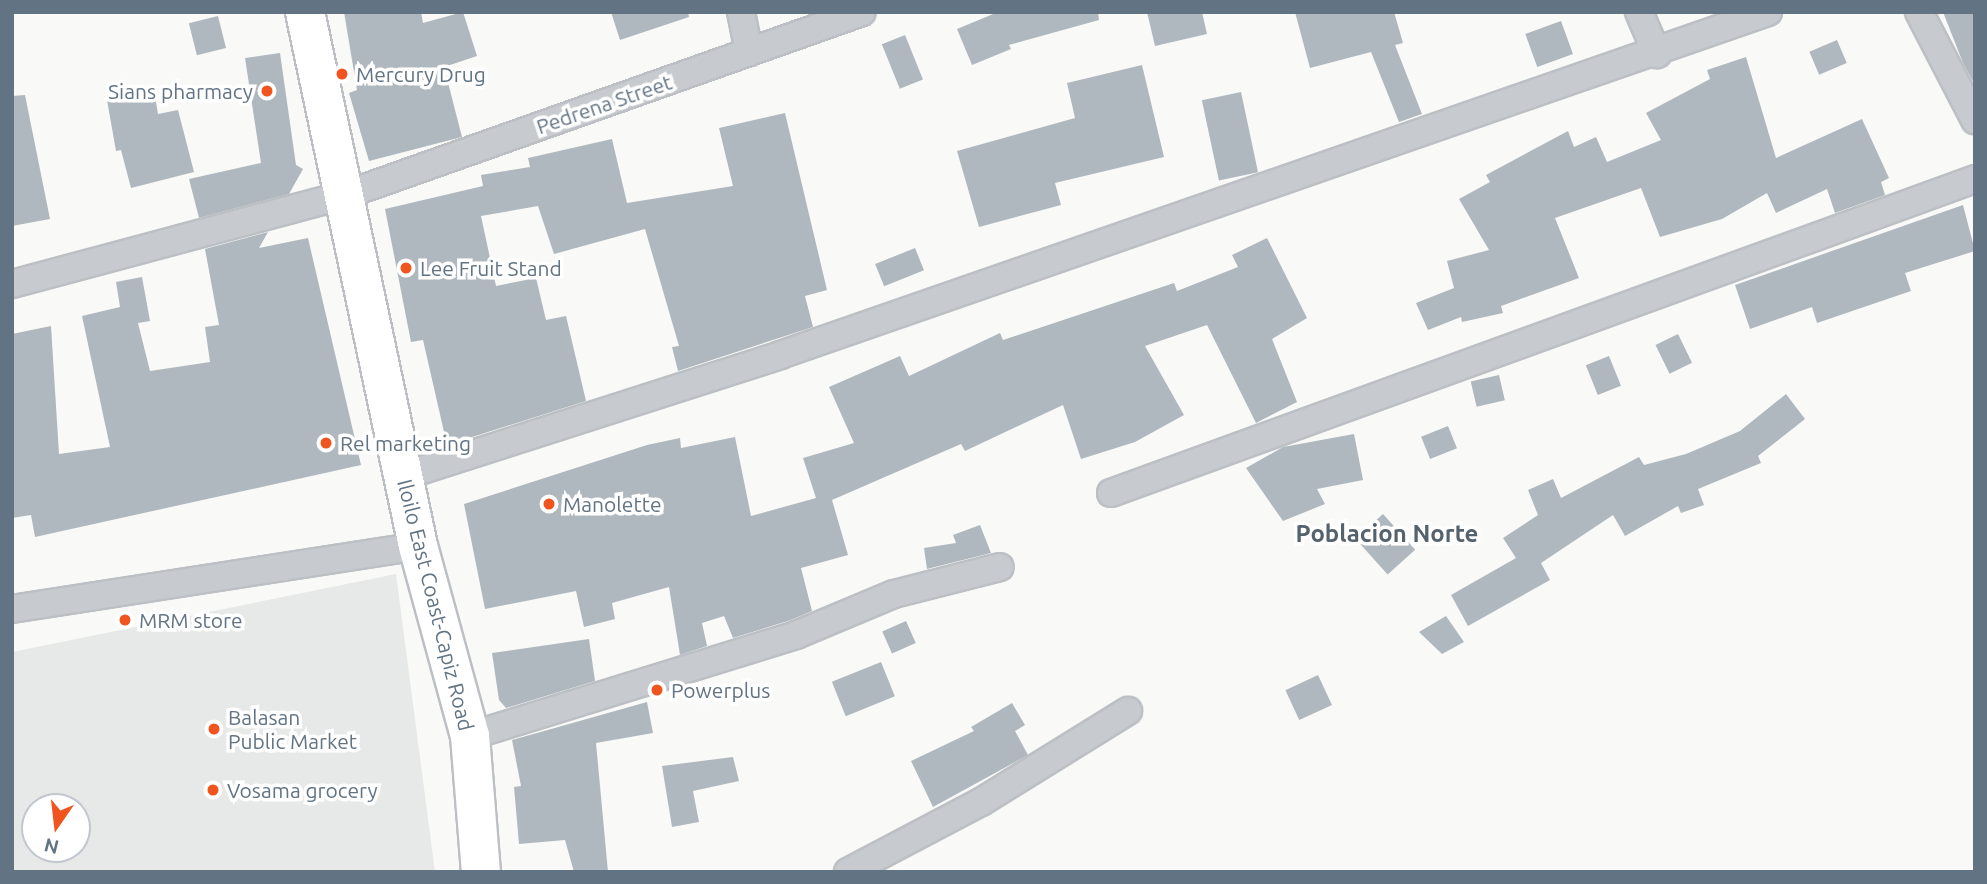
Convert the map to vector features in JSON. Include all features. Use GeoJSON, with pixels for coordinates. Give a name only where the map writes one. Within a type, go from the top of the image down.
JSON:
{"type":"FeatureCollection","features":[{"type":"Feature","properties":{"kind":"main road","name":"Iloilo East Coast-Capiz Road"},"geometry":{"type":"LineString","coordinates":[[304,12],[418,546],[470,736],[481,872]]}},
{"type":"Feature","properties":{"kind":"street"},"geometry":{"type":"LineString","coordinates":[[741,12],[749,52]]}},
{"type":"Feature","properties":{"kind":"street","name":"Pedrena Street"},"geometry":{"type":"LineString","coordinates":[[12,284],[345,195],[862,12]]}},
{"type":"Feature","properties":{"kind":"street"},"geometry":{"type":"LineString","coordinates":[[1639,12],[1657,54]]}},
{"type":"Feature","properties":{"kind":"street"},"geometry":{"type":"LineString","coordinates":[[404,476],[780,355],[1657,54],[1768,12]]}},
{"type":"Feature","properties":{"kind":"street"},"geometry":{"type":"LineString","coordinates":[[1919,12],[1975,120]]}},
{"type":"Feature","properties":{"kind":"street"},"geometry":{"type":"LineString","coordinates":[[1111,493],[1975,179]]}},
{"type":"Feature","properties":{"kind":"street"},"geometry":{"type":"LineString","coordinates":[[12,609],[418,546]]}},
{"type":"Feature","properties":{"kind":"street"},"geometry":{"type":"LineString","coordinates":[[470,736],[796,635],[894,594],[1000,567]]}},
{"type":"Feature","properties":{"kind":"street"},"geometry":{"type":"LineString","coordinates":[[848,872],[981,802],[1128,711]]}},
{"type":"Feature","properties":{"kind":"shaded area","name":"Balasan Public Market"},"geometry":{"type":"Polygon","coordinates":[[[396,574],[435,872],[12,872],[12,652],[396,574]]]}},
{"type":"Feature","properties":{"kind":"building"},"geometry":{"type":"Polygon","coordinates":[[[344,12],[421,12],[423,23],[463,12],[477,56],[444,67],[462,137],[369,161],[349,93],[357,90],[344,12]]]}},
{"type":"Feature","properties":{"kind":"building"},"geometry":{"type":"Polygon","coordinates":[[[611,12],[688,12],[689,17],[620,40],[611,12]]]}},
{"type":"Feature","properties":{"kind":"building"},"geometry":{"type":"Polygon","coordinates":[[[998,12],[1098,12],[1099,20],[1009,45],[1011,49],[972,65],[957,29],[998,12]]]}},
{"type":"Feature","properties":{"kind":"building"},"geometry":{"type":"Polygon","coordinates":[[[1147,12],[1202,12],[1207,34],[1155,46],[1147,12]]]}},
{"type":"Feature","properties":{"kind":"building"},"geometry":{"type":"Polygon","coordinates":[[[1295,12],[1394,12],[1403,43],[1395,45],[1422,114],[1399,122],[1371,52],[1310,68],[1295,12]]]}},
{"type":"Feature","properties":{"kind":"building"},"geometry":{"type":"Polygon","coordinates":[[[1943,12],[1975,12],[1975,85],[1963,63],[1943,12]]]}},
{"type":"Feature","properties":{"kind":"building"},"geometry":{"type":"Polygon","coordinates":[[[218,16],[226,48],[197,55],[189,23],[218,16]]]}},
{"type":"Feature","properties":{"kind":"building"},"geometry":{"type":"Polygon","coordinates":[[[1561,21],[1573,54],[1537,67],[1525,34],[1561,21]]]}},
{"type":"Feature","properties":{"kind":"building"},"geometry":{"type":"Polygon","coordinates":[[[905,35],[923,80],[900,89],[882,44],[905,35]]]}},
{"type":"Feature","properties":{"kind":"building"},"geometry":{"type":"Polygon","coordinates":[[[1837,40],[1847,63],[1819,75],[1809,52],[1837,40]]]}},
{"type":"Feature","properties":{"kind":"building"},"geometry":{"type":"Polygon","coordinates":[[[280,53],[296,165],[303,169],[289,194],[199,218],[189,179],[261,163],[245,58],[280,53]]]}},
{"type":"Feature","properties":{"kind":"building"},"geometry":{"type":"Polygon","coordinates":[[[1746,57],[1776,158],[1862,119],[1889,178],[1881,182],[1885,195],[1835,213],[1827,189],[1776,213],[1767,193],[1722,219],[1660,237],[1641,188],[1555,218],[1579,278],[1501,306],[1503,313],[1462,322],[1461,317],[1428,330],[1416,303],[1454,288],[1447,261],[1489,250],[1459,199],[1490,182],[1486,175],[1568,131],[1574,147],[1596,137],[1607,162],[1661,140],[1646,113],[1710,79],[1707,70],[1746,57]]]}},
{"type":"Feature","properties":{"kind":"building"},"geometry":{"type":"Polygon","coordinates":[[[1142,65],[1164,157],[1055,183],[1061,205],[979,227],[957,151],[1075,118],[1067,83],[1142,65]]]}},
{"type":"Feature","properties":{"kind":"building"},"geometry":{"type":"Polygon","coordinates":[[[154,91],[158,114],[178,110],[194,172],[131,188],[121,150],[116,151],[107,100],[154,91]]]}},
{"type":"Feature","properties":{"kind":"building"},"geometry":{"type":"Polygon","coordinates":[[[1241,92],[1258,172],[1219,181],[1202,100],[1241,92]]]}},
{"type":"Feature","properties":{"kind":"building"},"geometry":{"type":"Polygon","coordinates":[[[25,95],[50,219],[12,226],[12,96],[25,95]]]}},
{"type":"Feature","properties":{"kind":"building"},"geometry":{"type":"Polygon","coordinates":[[[785,113],[827,290],[805,296],[813,327],[678,371],[672,347],[679,346],[645,229],[554,254],[538,206],[481,216],[496,286],[536,278],[546,320],[566,316],[586,401],[447,445],[423,340],[411,342],[385,209],[483,186],[481,175],[530,167],[528,158],[612,139],[627,203],[733,186],[719,128],[785,113]]]}},
{"type":"Feature","properties":{"kind":"building"},"geometry":{"type":"Polygon","coordinates":[[[1963,205],[1975,251],[1905,273],[1911,291],[1817,323],[1812,307],[1750,329],[1735,285],[1963,205]]]}},
{"type":"Feature","properties":{"kind":"building"},"geometry":{"type":"Polygon","coordinates":[[[268,232],[259,248],[308,238],[361,465],[35,537],[31,515],[12,518],[12,334],[51,326],[59,454],[110,447],[82,316],[120,307],[116,282],[142,277],[150,321],[138,323],[150,371],[210,362],[205,327],[219,325],[205,249],[268,232]]]}},
{"type":"Feature","properties":{"kind":"building"},"geometry":{"type":"Polygon","coordinates":[[[1267,238],[1307,318],[1272,339],[1297,402],[1256,423],[1207,325],[1145,346],[1184,415],[1135,442],[1081,459],[1063,405],[965,451],[961,444],[832,500],[848,555],[801,568],[812,611],[791,620],[733,638],[724,616],[702,623],[707,646],[680,655],[669,587],[612,603],[615,619],[584,627],[576,591],[485,609],[464,504],[647,445],[680,438],[681,448],[735,437],[751,516],[816,498],[803,458],[854,443],[829,387],[900,356],[909,376],[1000,333],[1003,340],[1174,283],[1177,291],[1238,267],[1232,255],[1267,238]]]}},
{"type":"Feature","properties":{"kind":"building"},"geometry":{"type":"Polygon","coordinates":[[[915,248],[924,270],[884,286],[875,264],[915,248]]]}},
{"type":"Feature","properties":{"kind":"building"},"geometry":{"type":"Polygon","coordinates":[[[1678,334],[1692,363],[1670,374],[1656,345],[1678,334]]]}},
{"type":"Feature","properties":{"kind":"building"},"geometry":{"type":"Polygon","coordinates":[[[1609,356],[1621,386],[1598,395],[1586,365],[1609,356]]]}},
{"type":"Feature","properties":{"kind":"building"},"geometry":{"type":"Polygon","coordinates":[[[1499,375],[1505,400],[1477,407],[1471,382],[1499,375]]]}},
{"type":"Feature","properties":{"kind":"building"},"geometry":{"type":"Polygon","coordinates":[[[1786,394],[1805,419],[1758,456],[1761,463],[1698,489],[1704,505],[1681,513],[1678,506],[1625,536],[1613,515],[1541,563],[1550,580],[1468,626],[1451,595],[1516,558],[1503,538],[1538,515],[1528,490],[1553,479],[1561,498],[1639,457],[1644,465],[1686,454],[1740,431],[1786,394]]]}},
{"type":"Feature","properties":{"kind":"building"},"geometry":{"type":"Polygon","coordinates":[[[1448,426],[1457,448],[1430,459],[1421,437],[1448,426]]]}},
{"type":"Feature","properties":{"kind":"building"},"geometry":{"type":"Polygon","coordinates":[[[1354,434],[1363,480],[1317,489],[1325,504],[1283,521],[1246,468],[1283,447],[1354,434]]]}},
{"type":"Feature","properties":{"kind":"building"},"geometry":{"type":"Polygon","coordinates":[[[1383,514],[1415,550],[1388,574],[1356,539],[1383,514]]]}},
{"type":"Feature","properties":{"kind":"building"},"geometry":{"type":"Polygon","coordinates":[[[980,525],[991,553],[927,569],[924,548],[956,543],[953,535],[980,525]]]}},
{"type":"Feature","properties":{"kind":"building"},"geometry":{"type":"Polygon","coordinates":[[[1446,616],[1464,642],[1442,654],[1419,632],[1446,616]]]}},
{"type":"Feature","properties":{"kind":"building"},"geometry":{"type":"Polygon","coordinates":[[[906,621],[916,643],[892,654],[882,632],[906,621]]]}},
{"type":"Feature","properties":{"kind":"building"},"geometry":{"type":"Polygon","coordinates":[[[589,639],[595,681],[506,708],[499,700],[492,653],[589,639]]]}},
{"type":"Feature","properties":{"kind":"building"},"geometry":{"type":"Polygon","coordinates":[[[881,662],[895,696],[846,716],[832,682],[881,662]]]}},
{"type":"Feature","properties":{"kind":"building"},"geometry":{"type":"Polygon","coordinates":[[[1318,675],[1332,705],[1299,720],[1285,690],[1318,675]]]}},
{"type":"Feature","properties":{"kind":"building"},"geometry":{"type":"Polygon","coordinates":[[[647,702],[653,733],[596,743],[608,872],[574,872],[565,840],[519,844],[514,787],[521,786],[512,740],[647,702]]]}},
{"type":"Feature","properties":{"kind":"building"},"geometry":{"type":"Polygon","coordinates":[[[1012,703],[1025,725],[1015,731],[1028,755],[933,807],[911,761],[974,731],[971,727],[1012,703]]]}},
{"type":"Feature","properties":{"kind":"building"},"geometry":{"type":"Polygon","coordinates":[[[733,757],[739,781],[693,791],[699,822],[672,827],[662,766],[733,757]]]}},
{"type":"Feature","properties":{"kind":"place","name":"Mercury Drug"},"geometry":{"type":"Point","coordinates":[342,74]}},
{"type":"Feature","properties":{"kind":"place","name":"Sians pharmacy"},"geometry":{"type":"Point","coordinates":[267,91]}},
{"type":"Feature","properties":{"kind":"place","name":"Lee Fruit Stand"},"geometry":{"type":"Point","coordinates":[406,268]}},
{"type":"Feature","properties":{"kind":"place","name":"Rel marketing"},"geometry":{"type":"Point","coordinates":[326,443]}},
{"type":"Feature","properties":{"kind":"place","name":"Manolette"},"geometry":{"type":"Point","coordinates":[549,504]}},
{"type":"Feature","properties":{"kind":"place","name":"MRM store"},"geometry":{"type":"Point","coordinates":[125,620]}},
{"type":"Feature","properties":{"kind":"place","name":"Powerplus"},"geometry":{"type":"Point","coordinates":[657,690]}},
{"type":"Feature","properties":{"kind":"place","name":"Balasan Public Market"},"geometry":{"type":"Point","coordinates":[214,729]}},
{"type":"Feature","properties":{"kind":"place","name":"Vosama grocery"},"geometry":{"type":"Point","coordinates":[213,790]}},
{"type":"Feature","properties":{"kind":"district","name":"Poblacion Norte"},"geometry":{"type":"Point","coordinates":[1387,534]}}]}
